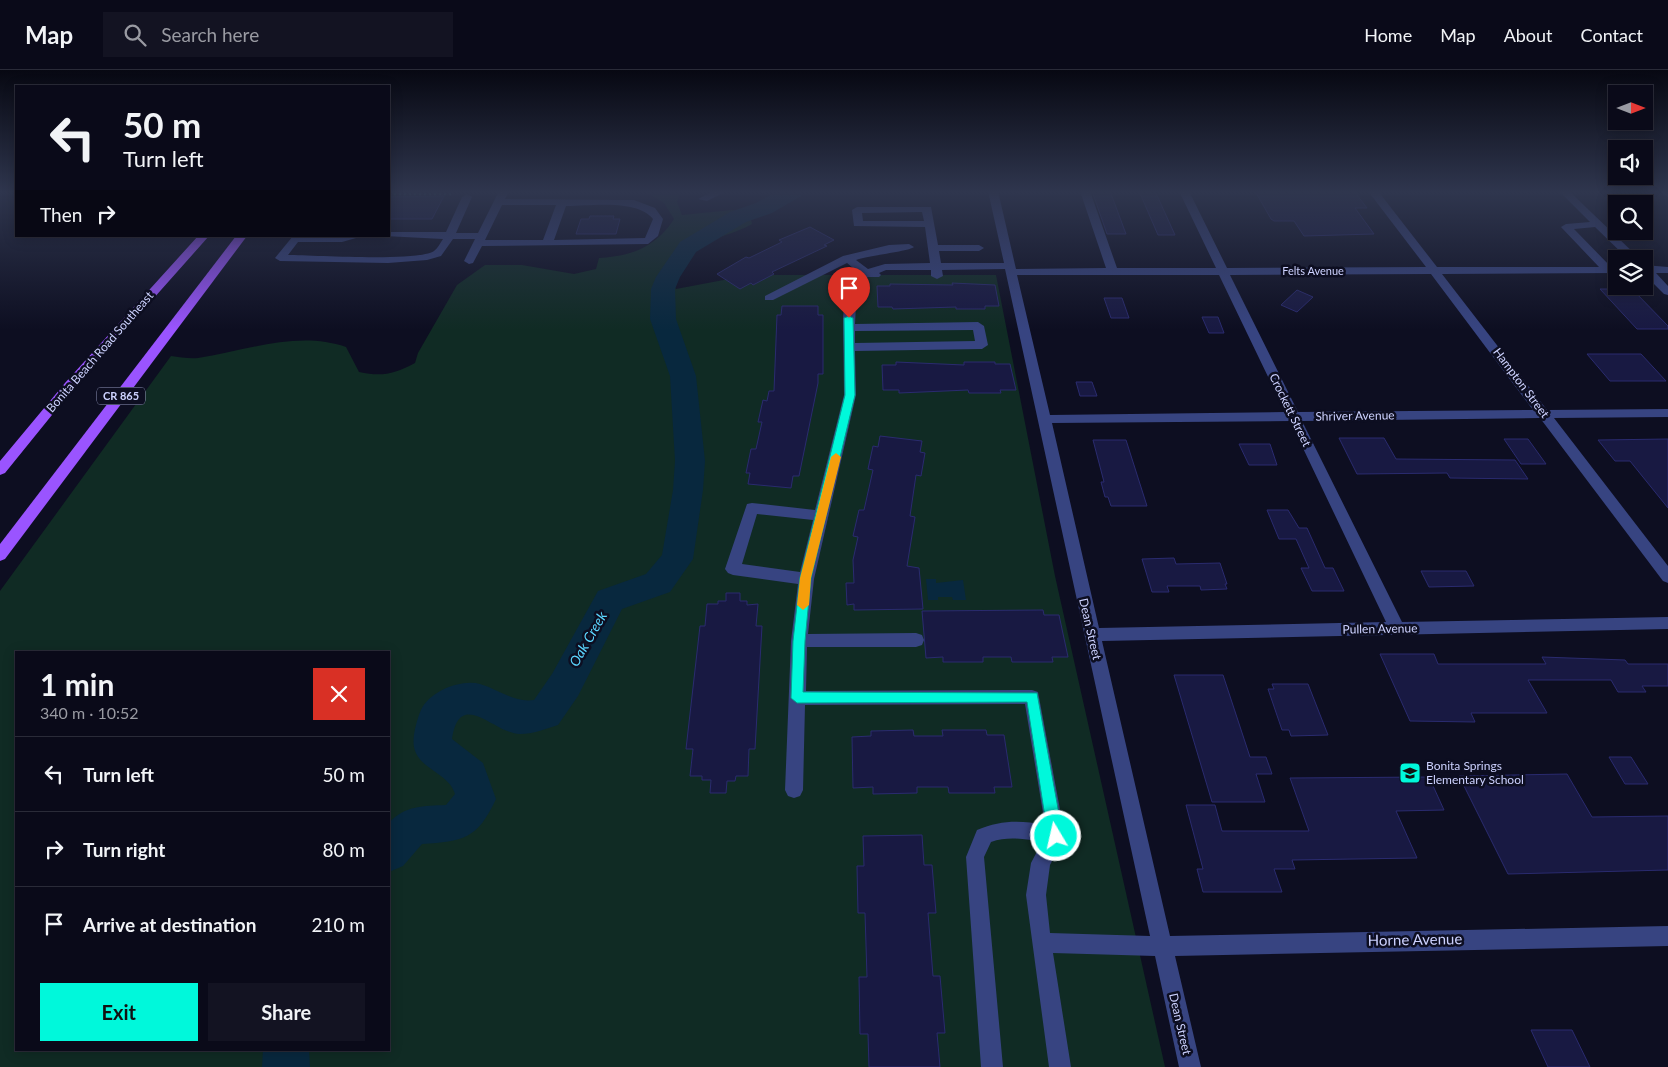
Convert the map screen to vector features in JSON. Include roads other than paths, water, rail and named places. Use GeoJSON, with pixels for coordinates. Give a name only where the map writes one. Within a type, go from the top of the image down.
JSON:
{"type":"FeatureCollection","features":[{"type":"Feature","properties":{"kind":"main road","name":"Bonita Beach Road Southeast"},"geometry":{"type":"LineString","coordinates":[[0,470],[69,386],[203,238]]}},
{"type":"Feature","properties":{"kind":"main road","name":"CR 865"},"geometry":{"type":"LineString","coordinates":[[0,555],[241,238]]}},
{"type":"Feature","properties":{"kind":"street"},"geometry":{"type":"LineString","coordinates":[[352,238],[342,240],[295,239],[280,258],[422,259],[437,255],[447,238]]}},
{"type":"Feature","properties":{"kind":"street"},"geometry":{"type":"LineString","coordinates":[[468,238],[547,243],[648,241],[651,238]]}},
{"type":"Feature","properties":{"kind":"street"},"geometry":{"type":"LineString","coordinates":[[547,243],[549,238]]}},
{"type":"Feature","properties":{"kind":"street"},"geometry":{"type":"LineString","coordinates":[[932,238],[936,271]]}},
{"type":"Feature","properties":{"kind":"street","name":"Dean Street"},"geometry":{"type":"LineString","coordinates":[[1003,238],[1190,1067]]}},
{"type":"Feature","properties":{"kind":"street"},"geometry":{"type":"LineString","coordinates":[[1101,238],[1113,272]]}},
{"type":"Feature","properties":{"kind":"street","name":"Crockett Street"},"geometry":{"type":"LineString","coordinates":[[1207,238],[1396,628]]}},
{"type":"Feature","properties":{"kind":"street","name":"Hampton Street"},"geometry":{"type":"LineString","coordinates":[[1410,238],[1668,577]]}},
{"type":"Feature","properties":{"kind":"street"},"geometry":{"type":"LineString","coordinates":[[1577,238],[1608,266]]}},
{"type":"Feature","properties":{"kind":"street"},"geometry":{"type":"LineString","coordinates":[[1611,238],[1624,250]]}},
{"type":"Feature","properties":{"kind":"street"},"geometry":{"type":"LineString","coordinates":[[469,261],[480,239]]}},
{"type":"Feature","properties":{"kind":"street"},"geometry":{"type":"LineString","coordinates":[[769,298],[847,258],[876,249],[909,247]]}},
{"type":"Feature","properties":{"kind":"street"},"geometry":{"type":"LineString","coordinates":[[933,248],[978,248]]}},
{"type":"Feature","properties":{"kind":"street"},"geometry":{"type":"LineString","coordinates":[[794,790],[799,641],[806,578],[850,395],[849,328],[852,285],[866,273],[847,258]]}},
{"type":"Feature","properties":{"kind":"street"},"geometry":{"type":"LineString","coordinates":[[1653,269],[1668,270]]}},
{"type":"Feature","properties":{"kind":"street","name":"Felts Avenue"},"geometry":{"type":"LineString","coordinates":[[866,273],[879,276],[936,271],[1608,270]]}},
{"type":"Feature","properties":{"kind":"street"},"geometry":{"type":"LineString","coordinates":[[1653,278],[1668,292]]}},
{"type":"Feature","properties":{"kind":"street"},"geometry":{"type":"LineString","coordinates":[[849,328],[978,326],[982,345],[849,347]]}},
{"type":"Feature","properties":{"kind":"street","name":"Shriver Avenue"},"geometry":{"type":"LineString","coordinates":[[1043,419],[1668,412]]}},
{"type":"Feature","properties":{"kind":"street"},"geometry":{"type":"LineString","coordinates":[[806,578],[733,569],[752,508],[821,516]]}},
{"type":"Feature","properties":{"kind":"street","name":"Pullen Avenue"},"geometry":{"type":"LineString","coordinates":[[1092,635],[1668,623]]}},
{"type":"Feature","properties":{"kind":"street"},"geometry":{"type":"LineString","coordinates":[[799,641],[916,640]]}},
{"type":"Feature","properties":{"kind":"street"},"geometry":{"type":"LineString","coordinates":[[797,698],[1032,697],[1056,836],[1040,863],[1036,895],[1041,943],[1060,1067]]}},
{"type":"Feature","properties":{"kind":"street"},"geometry":{"type":"LineString","coordinates":[[992,1067],[975,857],[984,836],[995,830],[1005,828],[1056,836]]}},
{"type":"Feature","properties":{"kind":"street","name":"Horne Avenue"},"geometry":{"type":"LineString","coordinates":[[1041,943],[1162,946],[1668,936]]}},
{"type":"Feature","properties":{"kind":"water"},"geometry":{"type":"Polygon","coordinates":[[[926,579],[936,579],[936,583],[963,580],[966,600],[938,597],[938,600],[928,600],[926,579]]]}},
{"type":"Feature","properties":{"kind":"waterway","name":"Oak Creek"},"geometry":{"type":"LineString","coordinates":[[390,851],[412,826],[456,823],[476,799],[469,775],[432,746],[437,716],[451,702],[478,699],[519,718],[545,714],[565,685],[585,644],[610,600],[658,583],[677,559],[688,490],[690,461],[683,376],[663,319],[663,289],[668,277],[688,247],[704,238]]}},
{"type":"Feature","properties":{"kind":"waterway","name":"Oak Creek"},"geometry":{"type":"LineString","coordinates":[[286,1051],[286,1067]]}},
{"type":"Feature","properties":{"kind":"place","name":"Bonita Springs Elementary School"},"geometry":{"type":"Point","coordinates":[1410,773]}}]}
